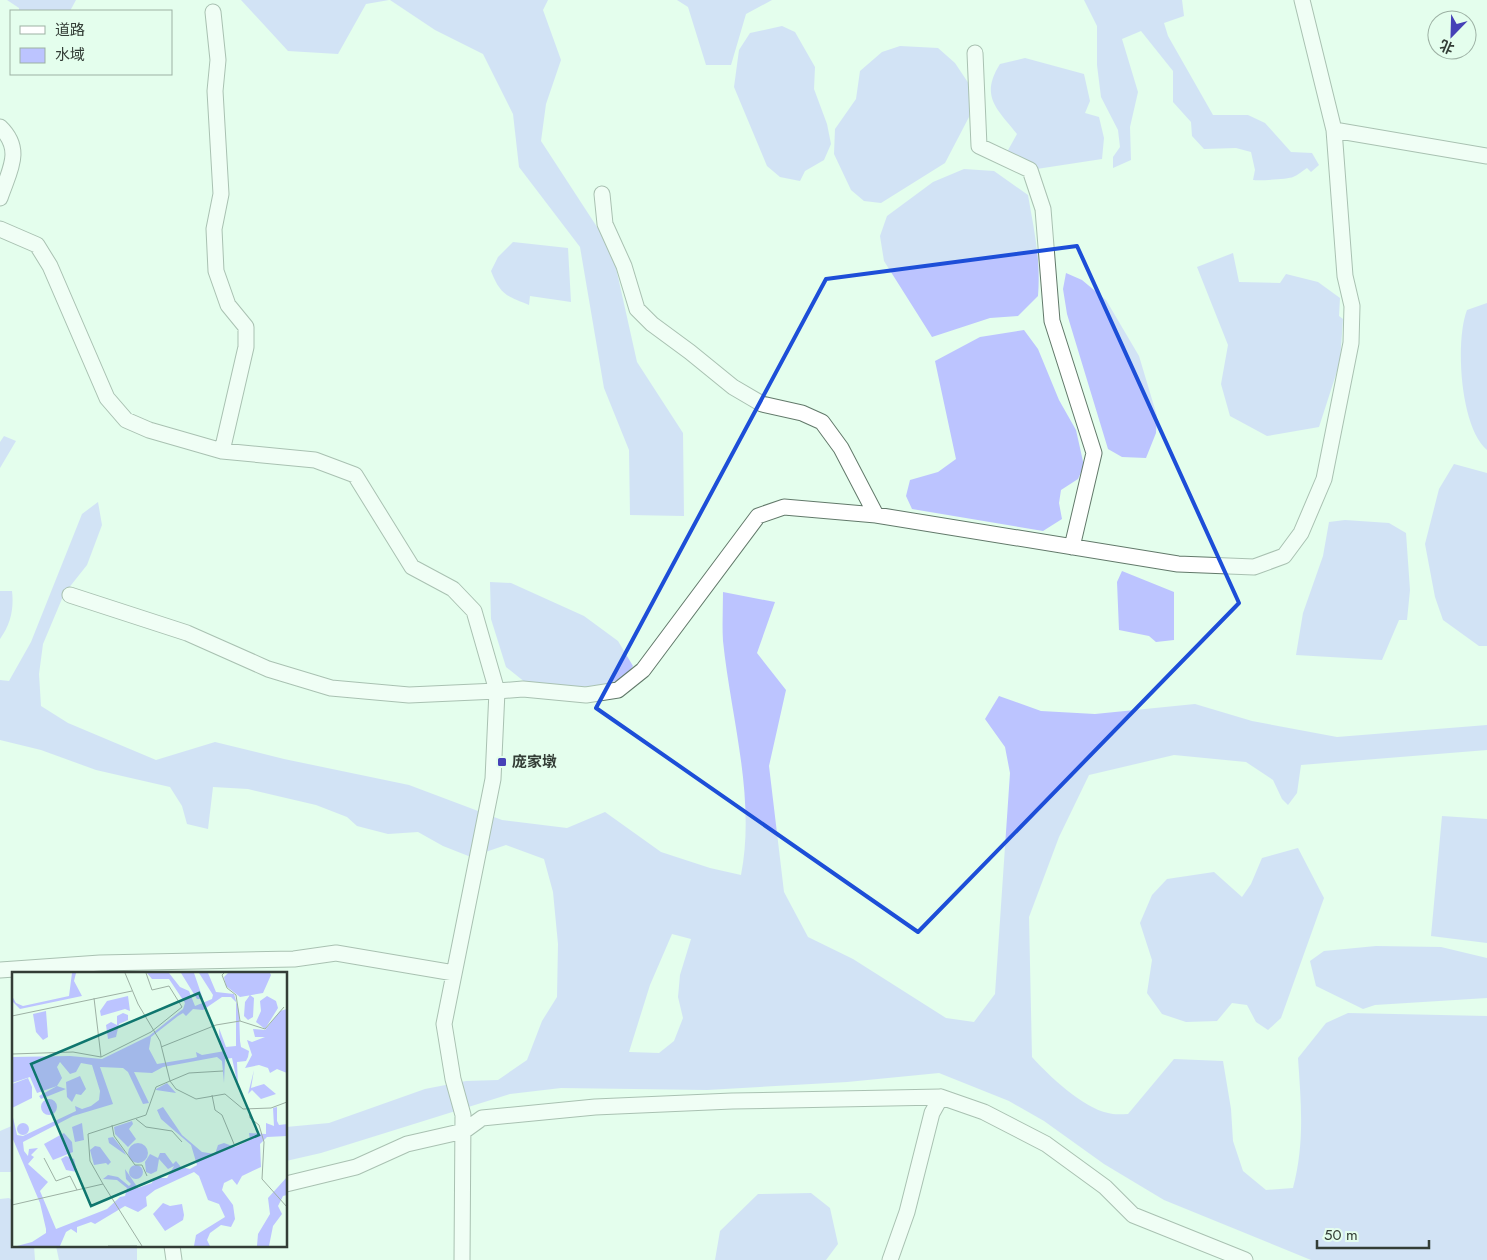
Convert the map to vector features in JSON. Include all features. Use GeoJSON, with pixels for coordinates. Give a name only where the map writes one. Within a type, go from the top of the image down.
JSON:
{"type":"FeatureCollection","features":[{"type":"Feature","properties":{"kind":"street"},"geometry":{"type":"LineString","coordinates":[[70,596],[187,632],[268,668],[331,688],[408,695],[523,689],[586,694],[618,690],[643,670],[758,516],[784,507],[876,515],[1178,564],[1254,567],[1284,556],[1300,533],[1324,479],[1351,343],[1352,306],[1345,276],[1334,130],[1302,0]]}},
{"type":"Feature","properties":{"kind":"street"},"geometry":{"type":"LineString","coordinates":[[213,12],[218,60],[215,91],[221,194],[214,229],[216,271],[228,305],[246,327],[246,347],[222,451]]}},
{"type":"Feature","properties":{"kind":"street"},"geometry":{"type":"LineString","coordinates":[[975,53],[979,146],[1030,170],[1043,209],[1052,321],[1094,453],[1072,547]]}},
{"type":"Feature","properties":{"kind":"street"},"geometry":{"type":"LineString","coordinates":[[0,127],[8,135],[15,155],[0,198]]}},
{"type":"Feature","properties":{"kind":"street"},"geometry":{"type":"LineString","coordinates":[[1334,130],[1487,156]]}},
{"type":"Feature","properties":{"kind":"street"},"geometry":{"type":"LineString","coordinates":[[602,194],[605,224],[624,266],[637,309],[652,324],[733,387],[762,404],[802,413],[822,422],[841,448],[876,515]]}},
{"type":"Feature","properties":{"kind":"street"},"geometry":{"type":"LineString","coordinates":[[0,229],[37,245],[50,266],[106,398],[126,420],[149,430],[222,451],[315,460],[356,475],[412,567],[453,589],[474,610],[498,691],[493,779],[444,1024],[453,1079],[463,1114],[462,1260]]}},
{"type":"Feature","properties":{"kind":"street"},"geometry":{"type":"LineString","coordinates":[[0,970],[100,963],[294,958],[336,953],[454,973]]}},
{"type":"Feature","properties":{"kind":"street"},"geometry":{"type":"LineString","coordinates":[[890,1260],[907,1212],[932,1113],[941,1097]]}},
{"type":"Feature","properties":{"kind":"street"},"geometry":{"type":"LineString","coordinates":[[288,1184],[356,1167],[407,1144],[464,1131],[482,1118],[594,1107],[732,1101],[941,1097],[984,1112],[1046,1144],[1106,1187],[1133,1215],[1244,1260]]}},
{"type":"Feature","properties":{"kind":"highlighted area"},"geometry":{"type":"Polygon","coordinates":[[[1077,246],[1239,603],[918,932],[596,708],[826,279],[1077,246]]]}},
{"type":"Feature","properties":{"kind":"water"},"geometry":{"type":"Polygon","coordinates":[[[7,0],[76,0],[71,10],[19,10],[19,8],[7,0]]]}},
{"type":"Feature","properties":{"kind":"water"},"geometry":{"type":"Polygon","coordinates":[[[241,0],[389,0],[366,4],[338,54],[288,51],[241,0]]]}},
{"type":"Feature","properties":{"kind":"water"},"geometry":{"type":"Polygon","coordinates":[[[390,0],[548,0],[543,10],[561,60],[546,104],[541,141],[612,250],[637,362],[683,433],[684,516],[630,515],[629,450],[604,388],[580,247],[519,167],[513,114],[483,54],[435,30],[390,0]]]}},
{"type":"Feature","properties":{"kind":"water"},"geometry":{"type":"Polygon","coordinates":[[[677,0],[772,0],[746,14],[731,65],[706,65],[688,7],[677,0]]]}},
{"type":"Feature","properties":{"kind":"water"},"geometry":{"type":"Polygon","coordinates":[[[1084,0],[1182,0],[1184,16],[1164,23],[1168,36],[1213,115],[1248,115],[1265,123],[1291,152],[1312,153],[1319,165],[1311,172],[1307,168],[1290,178],[1253,180],[1255,170],[1251,152],[1236,148],[1204,149],[1192,136],[1191,122],[1173,102],[1173,71],[1141,31],[1122,39],[1138,92],[1130,127],[1131,160],[1113,168],[1113,157],[1120,147],[1118,130],[1101,97],[1097,65],[1097,26],[1084,0]]]}},
{"type":"Feature","properties":{"kind":"water"},"geometry":{"type":"Polygon","coordinates":[[[782,26],[795,32],[815,67],[814,89],[827,124],[831,144],[824,160],[805,171],[800,181],[780,177],[767,166],[734,87],[739,50],[750,33],[782,26]]]}},
{"type":"Feature","properties":{"kind":"water"},"geometry":{"type":"Polygon","coordinates":[[[900,46],[938,48],[955,63],[969,84],[969,117],[945,163],[881,203],[864,201],[851,190],[834,154],[835,129],[856,99],[860,71],[882,52],[900,46]]]}},
{"type":"Feature","properties":{"kind":"water"},"geometry":{"type":"Polygon","coordinates":[[[1025,58],[1084,74],[1090,101],[1085,113],[1099,117],[1104,138],[1102,159],[1030,170],[1007,152],[1017,134],[997,109],[991,93],[991,85],[1000,64],[1025,58]]]}},
{"type":"Feature","properties":{"kind":"water"},"geometry":{"type":"Polygon","coordinates":[[[964,169],[994,171],[1028,195],[1038,257],[1038,296],[1018,316],[990,318],[932,337],[884,261],[880,236],[887,216],[933,182],[964,169]]]}},
{"type":"Feature","properties":{"kind":"water"},"geometry":{"type":"Polygon","coordinates":[[[513,242],[568,248],[571,302],[530,296],[529,305],[509,296],[501,289],[491,271],[498,257],[513,242]]]}},
{"type":"Feature","properties":{"kind":"water"},"geometry":{"type":"Polygon","coordinates":[[[1233,253],[1239,282],[1280,283],[1286,274],[1318,282],[1340,298],[1339,316],[1343,319],[1340,362],[1319,427],[1267,436],[1230,416],[1221,384],[1228,345],[1197,267],[1233,253]]]}},
{"type":"Feature","properties":{"kind":"water"},"geometry":{"type":"Polygon","coordinates":[[[1066,273],[1082,280],[1106,300],[1139,356],[1157,416],[1156,433],[1146,458],[1122,457],[1108,449],[1067,314],[1063,289],[1066,273]]]}},
{"type":"Feature","properties":{"kind":"water"},"geometry":{"type":"Polygon","coordinates":[[[1487,303],[1487,450],[1478,439],[1466,404],[1462,383],[1461,342],[1467,310],[1487,303]]]}},
{"type":"Feature","properties":{"kind":"water"},"geometry":{"type":"Polygon","coordinates":[[[1024,330],[1038,349],[1059,400],[1076,430],[1084,466],[1078,479],[1061,490],[1059,503],[1062,519],[1043,531],[912,509],[906,496],[910,480],[938,472],[956,459],[935,361],[980,337],[1024,330]]]}},
{"type":"Feature","properties":{"kind":"water"},"geometry":{"type":"Polygon","coordinates":[[[4,436],[16,441],[0,468],[0,442],[4,436]]]}},
{"type":"Feature","properties":{"kind":"water"},"geometry":{"type":"Polygon","coordinates":[[[1454,464],[1487,473],[1487,646],[1479,646],[1443,620],[1435,597],[1425,544],[1439,489],[1454,464]]]}},
{"type":"Feature","properties":{"kind":"water"},"geometry":{"type":"Polygon","coordinates":[[[98,502],[102,525],[87,565],[64,594],[43,644],[39,674],[41,706],[68,723],[156,760],[215,742],[284,759],[409,785],[502,820],[567,828],[605,812],[661,852],[710,868],[741,875],[746,817],[741,758],[723,641],[723,592],[775,602],[757,653],[786,690],[769,766],[784,892],[808,937],[853,959],[946,1018],[974,1022],[995,994],[1010,773],[1005,747],[985,719],[999,696],[1041,711],[1095,714],[1195,704],[1252,721],[1337,737],[1487,725],[1487,750],[1301,765],[1297,793],[1288,805],[1282,799],[1273,780],[1246,762],[1174,755],[1089,775],[1059,837],[1029,917],[1032,1057],[1057,1082],[1077,1098],[1098,1110],[1110,1114],[1128,1114],[1174,1059],[1223,1061],[1231,1109],[1233,1141],[1243,1171],[1266,1190],[1293,1188],[1301,1139],[1298,1058],[1326,1023],[1348,1013],[1487,1016],[1487,1260],[1311,1260],[1164,1200],[1104,1164],[1044,1121],[1009,1101],[939,1073],[847,1082],[707,1090],[561,1088],[510,1094],[321,1153],[288,1161],[288,1127],[329,1123],[425,1089],[466,1081],[498,1080],[527,1060],[542,1021],[557,997],[558,944],[553,892],[544,859],[506,845],[471,857],[443,846],[418,832],[388,834],[357,826],[347,817],[316,805],[248,789],[213,787],[208,829],[187,824],[182,806],[170,787],[96,770],[41,750],[0,740],[0,680],[9,681],[31,642],[82,514],[98,502]],[[672,934],[650,985],[629,1052],[659,1053],[674,1041],[683,1018],[678,997],[680,975],[691,939],[672,934]]]}},
{"type":"Feature","properties":{"kind":"water"},"geometry":{"type":"Polygon","coordinates":[[[1345,520],[1389,523],[1406,533],[1410,590],[1407,620],[1399,620],[1382,660],[1296,655],[1303,613],[1323,556],[1329,522],[1345,520]]]}},
{"type":"Feature","properties":{"kind":"water"},"geometry":{"type":"Polygon","coordinates":[[[1122,571],[1174,592],[1174,640],[1156,642],[1149,636],[1119,630],[1117,582],[1122,571]]]}},
{"type":"Feature","properties":{"kind":"water"},"geometry":{"type":"Polygon","coordinates":[[[490,582],[511,583],[584,616],[618,641],[633,666],[625,677],[608,684],[581,687],[526,683],[506,667],[491,619],[490,582]]]}},
{"type":"Feature","properties":{"kind":"water"},"geometry":{"type":"Polygon","coordinates":[[[0,591],[12,591],[13,604],[9,622],[0,639],[0,591]]]}},
{"type":"Feature","properties":{"kind":"water"},"geometry":{"type":"Polygon","coordinates":[[[1442,816],[1487,819],[1487,943],[1431,936],[1442,816]]]}},
{"type":"Feature","properties":{"kind":"water"},"geometry":{"type":"Polygon","coordinates":[[[1298,848],[1324,898],[1281,1018],[1268,1030],[1256,1022],[1247,1005],[1232,1003],[1217,1021],[1186,1022],[1162,1014],[1147,993],[1152,960],[1140,923],[1152,895],[1167,879],[1214,872],[1242,897],[1251,884],[1262,858],[1298,848]]]}},
{"type":"Feature","properties":{"kind":"water"},"geometry":{"type":"Polygon","coordinates":[[[1376,946],[1441,947],[1487,958],[1487,998],[1375,1005],[1363,1009],[1316,986],[1310,961],[1324,951],[1376,946]]]}},
{"type":"Feature","properties":{"kind":"water"},"geometry":{"type":"Polygon","coordinates":[[[12,1126],[12,1172],[0,1172],[0,1131],[12,1126]]]}},
{"type":"Feature","properties":{"kind":"water"},"geometry":{"type":"Polygon","coordinates":[[[811,1193],[830,1208],[838,1244],[826,1260],[715,1260],[720,1231],[758,1194],[811,1193]]]}},
{"type":"Feature","properties":{"kind":"water"},"geometry":{"type":"Polygon","coordinates":[[[9,1198],[12,1200],[12,1248],[34,1248],[35,1260],[0,1260],[0,1199],[9,1198]]]}},
{"type":"Feature","properties":{"kind":"water"},"geometry":{"type":"Polygon","coordinates":[[[56,1248],[137,1248],[137,1260],[59,1260],[56,1248]]]}},
{"type":"Feature","properties":{"kind":"place","name":"庞家墩"},"geometry":{"type":"Point","coordinates":[502,762]}}]}
